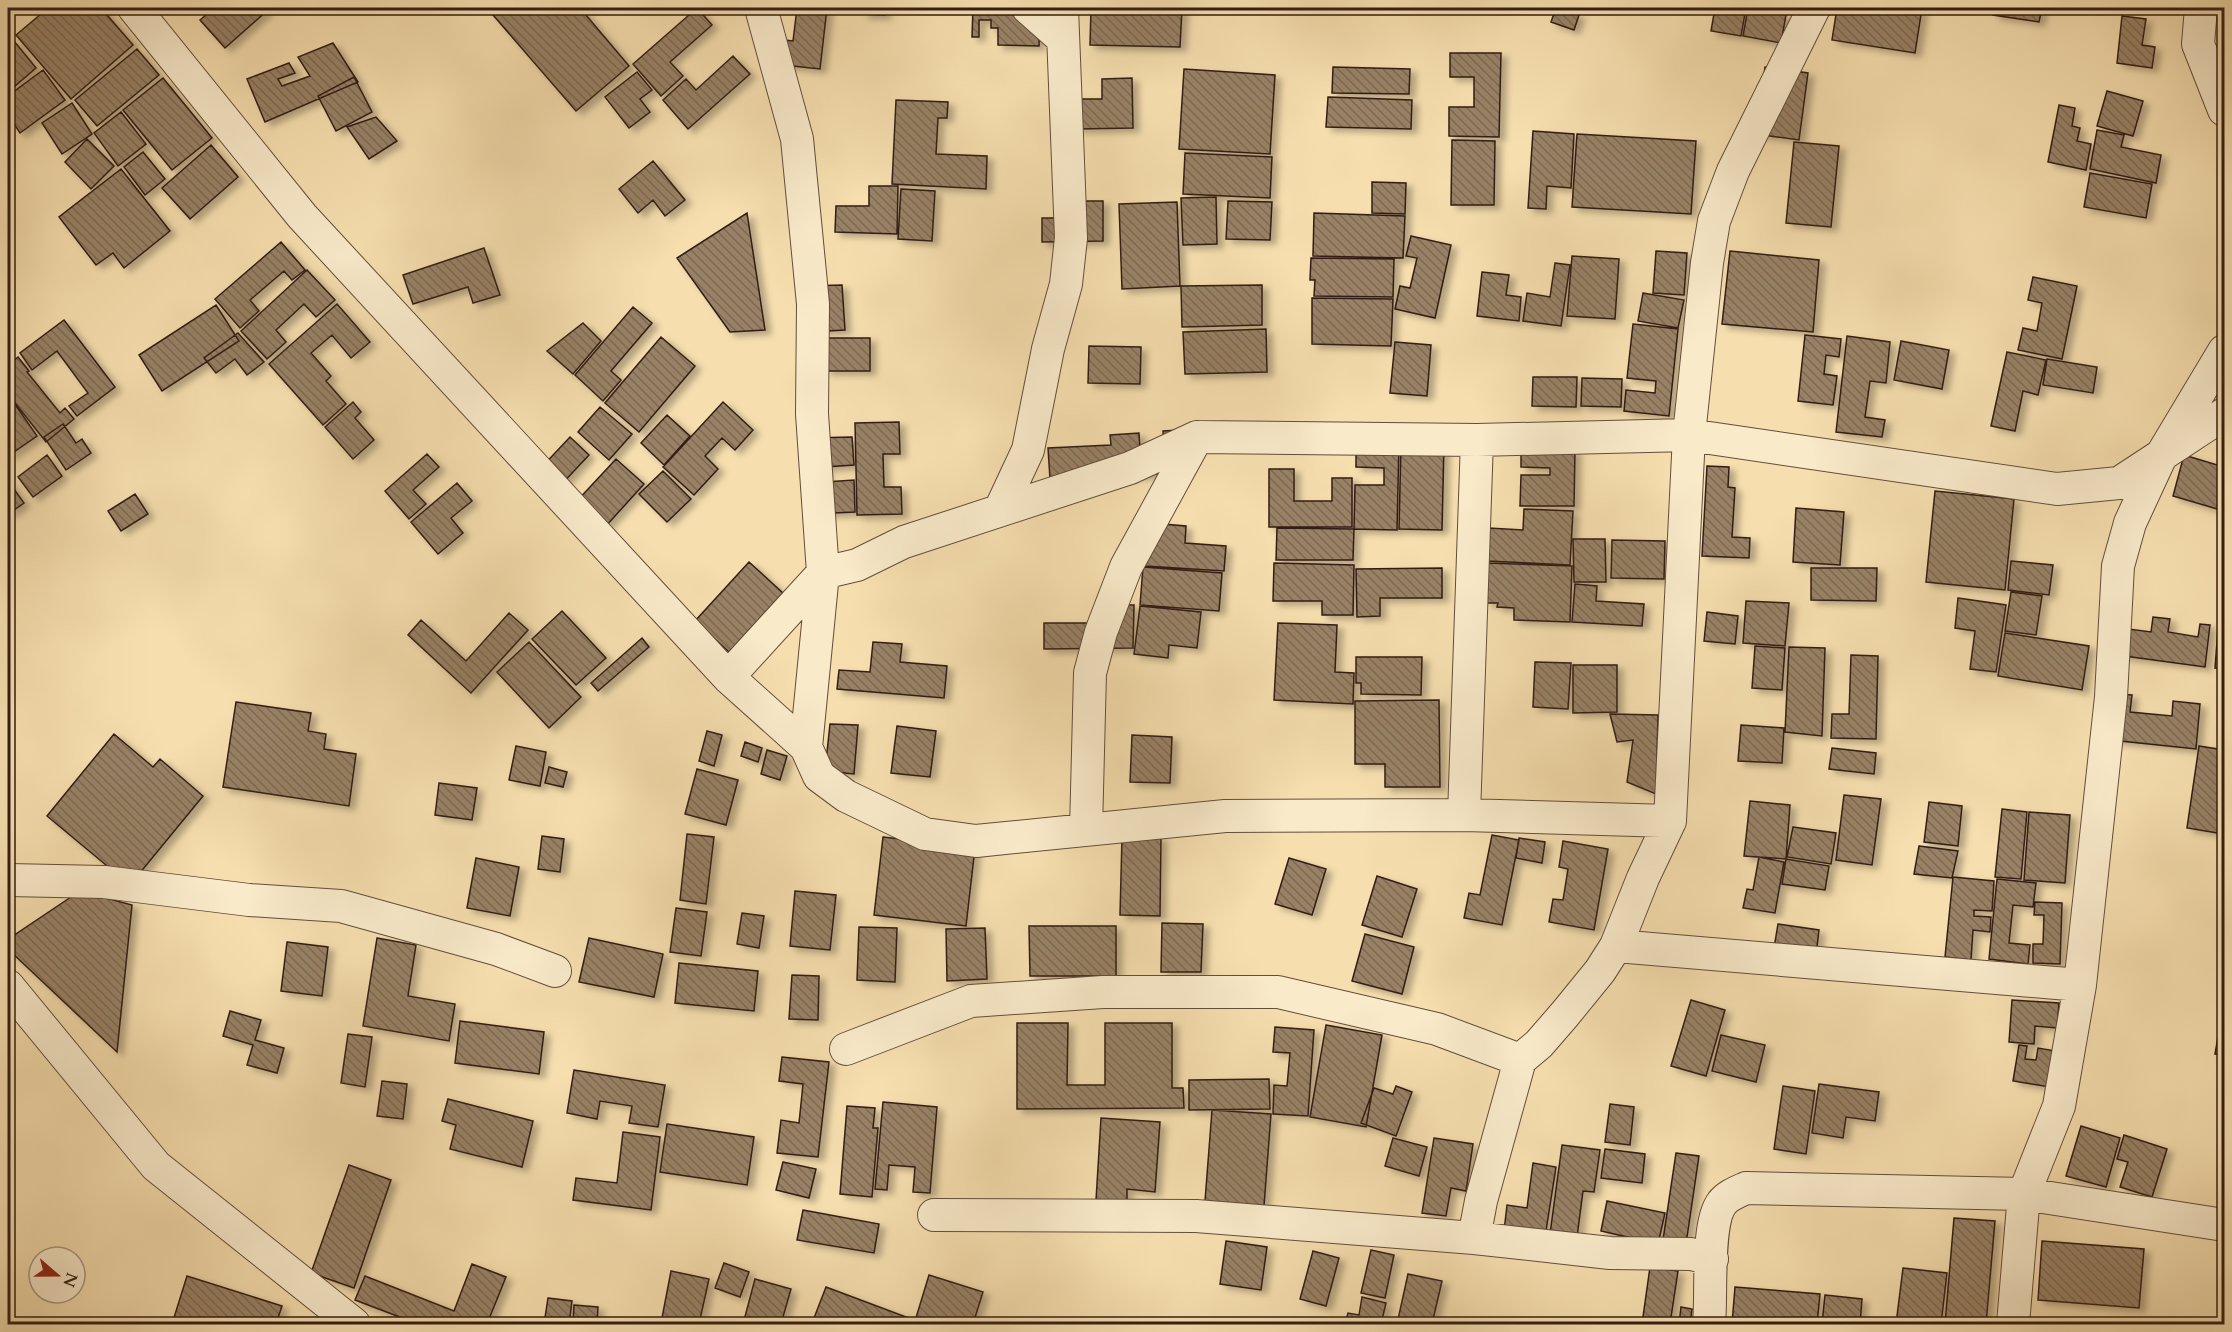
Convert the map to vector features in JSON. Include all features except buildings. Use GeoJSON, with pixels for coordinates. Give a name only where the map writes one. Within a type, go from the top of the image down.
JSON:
{"type":"FeatureCollection","features":[{"type":"Feature","properties":{"kind":"street"},"geometry":{"type":"LineString","coordinates":[[134,8],[302,216],[728,677],[806,747],[819,776],[846,796],[925,834],[976,841],[1225,816],[1464,815],[1670,820]]}},
{"type":"Feature","properties":{"kind":"street"},"geometry":{"type":"LineString","coordinates":[[760,8],[797,140],[813,304],[812,414],[823,573],[806,747]]}},
{"type":"Feature","properties":{"kind":"street"},"geometry":{"type":"LineString","coordinates":[[1028,8],[1063,39]]}},
{"type":"Feature","properties":{"kind":"street"},"geometry":{"type":"LineString","coordinates":[[1000,510],[1028,450],[1048,349],[1066,284],[1071,238],[1062,8]]}},
{"type":"Feature","properties":{"kind":"street"},"geometry":{"type":"LineString","coordinates":[[1474,1238],[1481,1201],[1520,1060],[1539,1044],[1565,1014],[1616,946],[1643,878],[1670,820],[1689,435],[1707,263],[1714,220],[1733,171],[1814,8]]}},
{"type":"Feature","properties":{"kind":"street"},"geometry":{"type":"LineString","coordinates":[[2202,8],[2198,45],[2224,110]]}},
{"type":"Feature","properties":{"kind":"street"},"geometry":{"type":"LineString","coordinates":[[2013,1324],[2024,1194],[2059,1106],[2080,985],[2111,698],[2118,566],[2130,523],[2161,456],[2224,351]]}},
{"type":"Feature","properties":{"kind":"street"},"geometry":{"type":"LineString","coordinates":[[728,677],[823,573],[857,565],[904,542],[1130,468],[1197,437],[1477,440],[1689,435],[2057,489],[2119,483],[2224,414]]}},
{"type":"Feature","properties":{"kind":"street"},"geometry":{"type":"LineString","coordinates":[[1086,830],[1090,673],[1101,632],[1126,567],[1197,437]]}},
{"type":"Feature","properties":{"kind":"street"},"geometry":{"type":"LineString","coordinates":[[1464,815],[1477,440]]}},
{"type":"Feature","properties":{"kind":"street"},"geometry":{"type":"LineString","coordinates":[[8,880],[104,882],[249,900],[341,906],[496,949],[555,971]]}},
{"type":"Feature","properties":{"kind":"street"},"geometry":{"type":"LineString","coordinates":[[1616,946],[2080,985]]}},
{"type":"Feature","properties":{"kind":"street"},"geometry":{"type":"LineString","coordinates":[[8,986],[156,1166],[354,1324]]}},
{"type":"Feature","properties":{"kind":"street"},"geometry":{"type":"LineString","coordinates":[[846,1049],[971,1001],[1103,992],[1278,992],[1437,1029],[1520,1060]]}},
{"type":"Feature","properties":{"kind":"street"},"geometry":{"type":"LineString","coordinates":[[1709,1324],[1713,1226],[1721,1204],[1732,1194],[1746,1188],[2024,1194],[2224,1225]]}},
{"type":"Feature","properties":{"kind":"street"},"geometry":{"type":"LineString","coordinates":[[934,1215],[1196,1216],[1474,1238],[1610,1253],[1691,1254],[1712,1259]]}}]}
